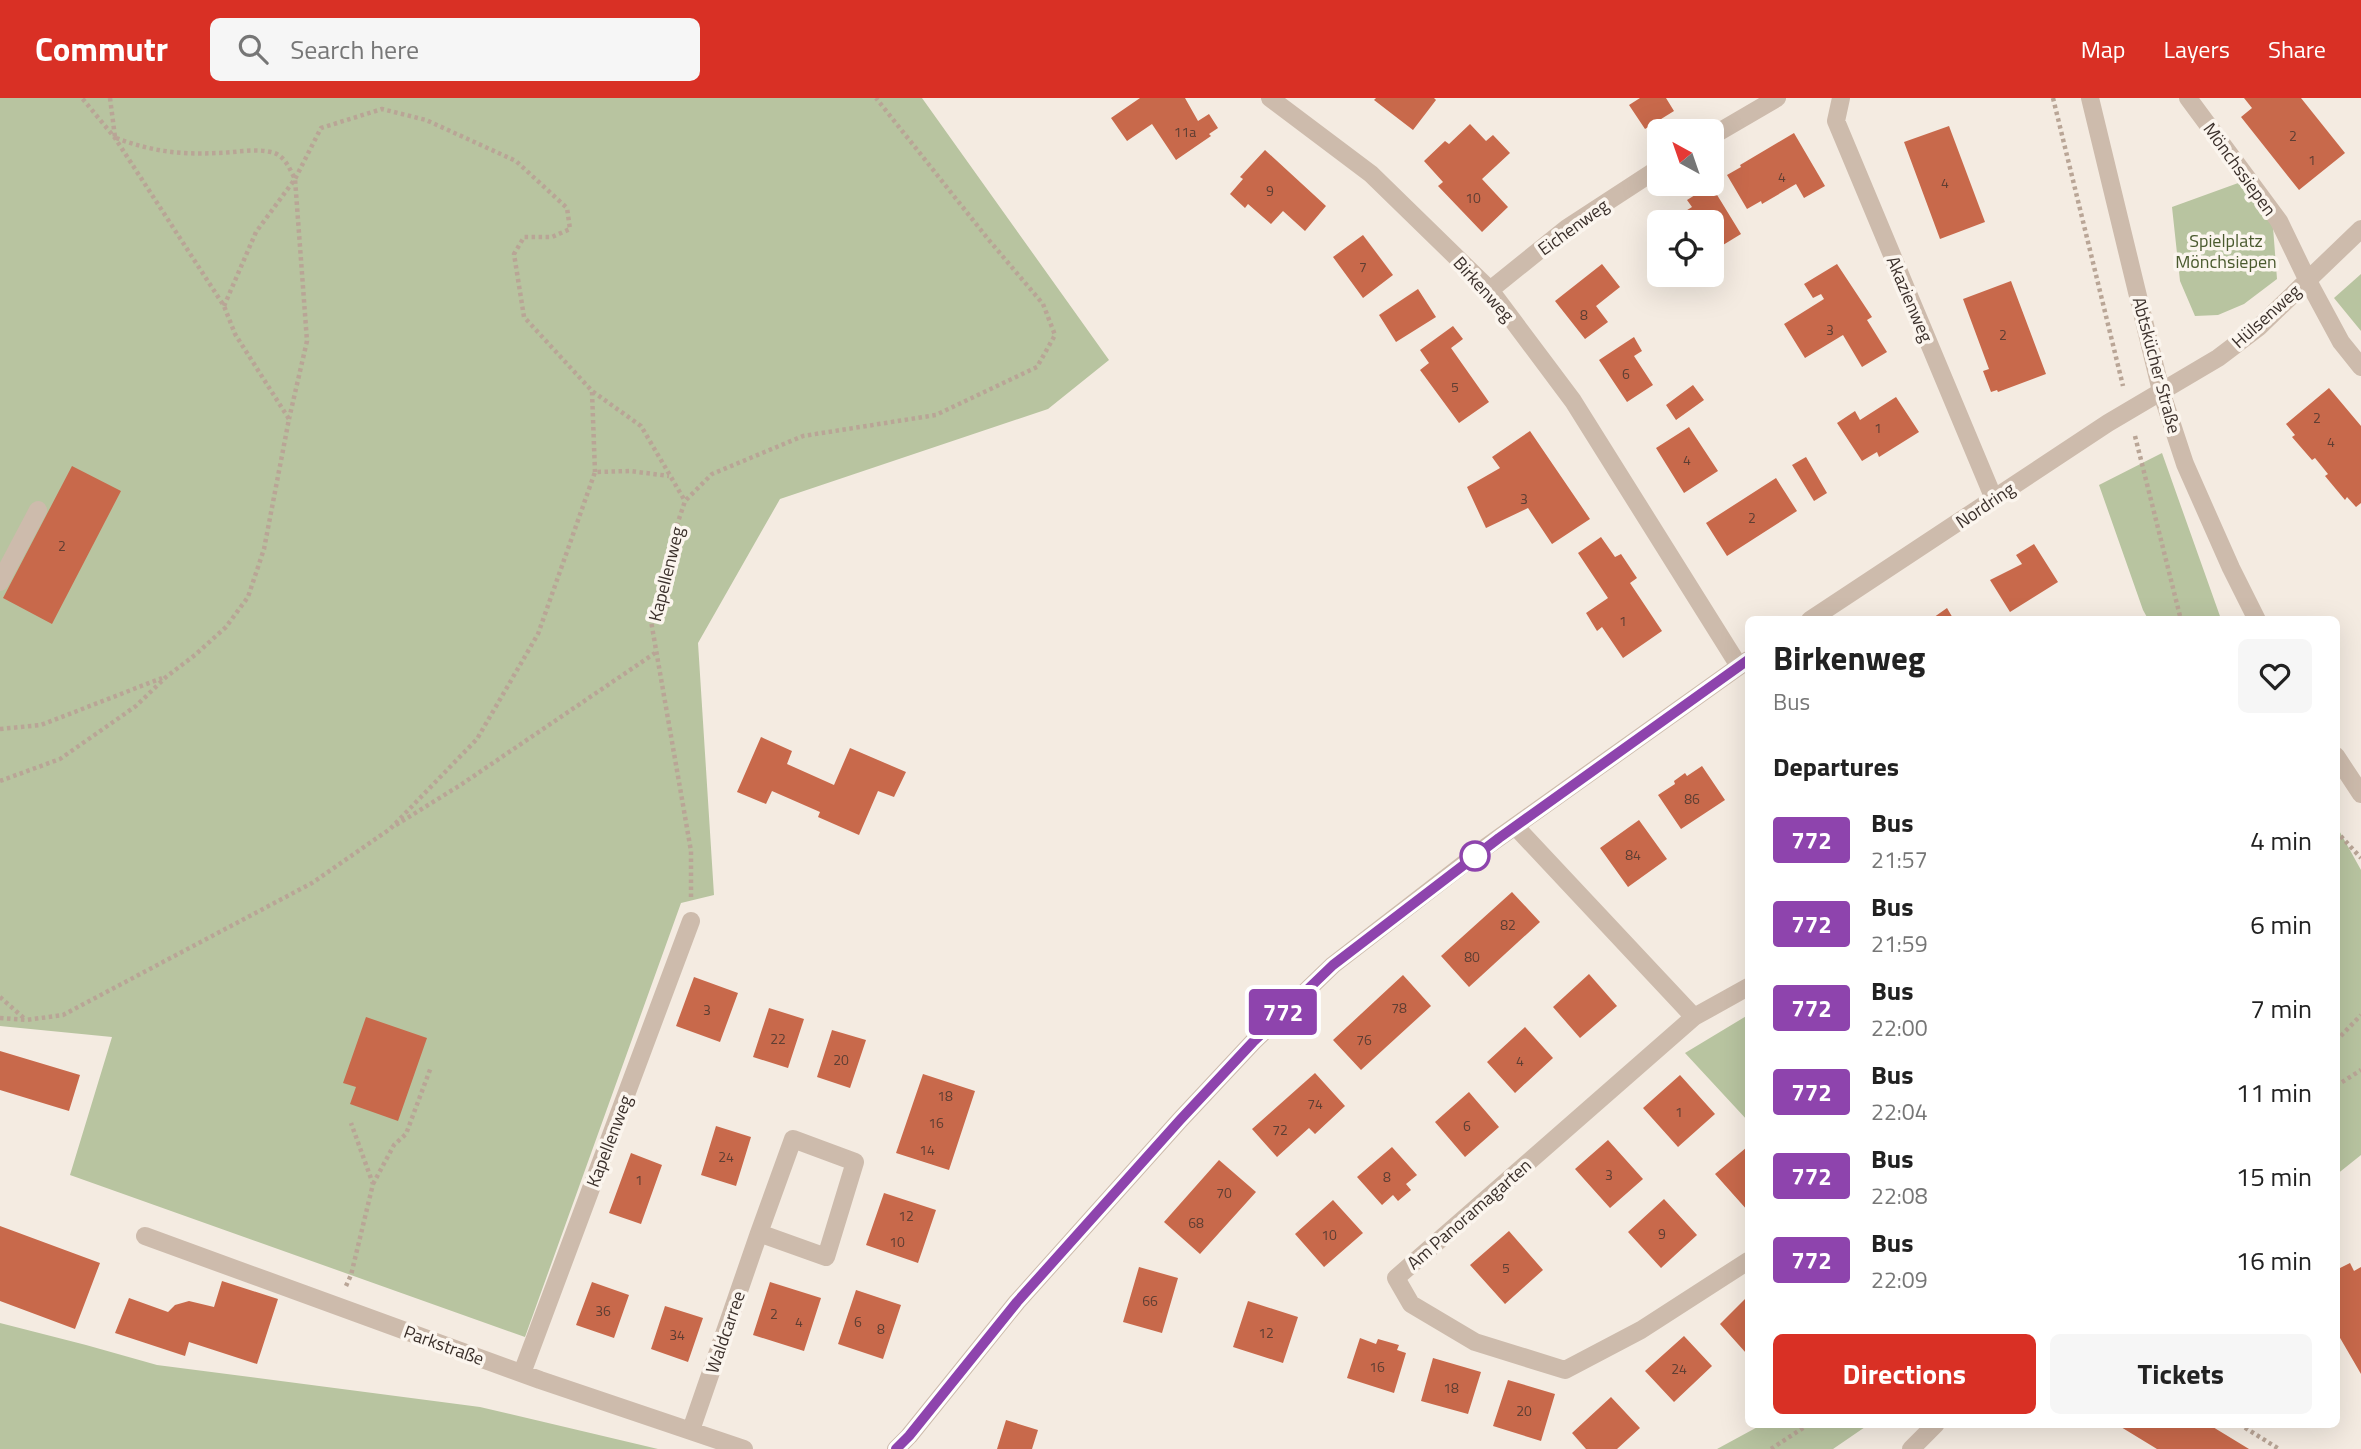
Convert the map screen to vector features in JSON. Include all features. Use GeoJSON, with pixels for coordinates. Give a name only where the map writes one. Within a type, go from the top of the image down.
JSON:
{"type":"FeatureCollection","features":[{"type":"Feature","properties":{"kind":"street","name":"Birkenweg"},"geometry":{"type":"LineString","coordinates":[[1270,98],[1371,174],[1490,290],[1573,401],[1744,663]]}},
{"type":"Feature","properties":{"kind":"street"},"geometry":{"type":"LineString","coordinates":[[1724,129],[1777,98]]}},
{"type":"Feature","properties":{"kind":"street","name":"Akazienweg"},"geometry":{"type":"LineString","coordinates":[[1841,98],[1836,121],[1994,499]]}},
{"type":"Feature","properties":{"kind":"street","name":"Abtskücher Straße"},"geometry":{"type":"LineString","coordinates":[[2090,98],[2161,391],[2185,464],[2255,616]]}},
{"type":"Feature","properties":{"kind":"street","name":"Mönchssiepen"},"geometry":{"type":"LineString","coordinates":[[2188,98],[2279,221],[2341,342],[2361,367]]}},
{"type":"Feature","properties":{"kind":"street","name":"Eichenweg"},"geometry":{"type":"LineString","coordinates":[[1490,290],[1567,228],[1647,176]]}},
{"type":"Feature","properties":{"kind":"street","name":"Hülsenweg"},"geometry":{"type":"LineString","coordinates":[[2161,391],[2218,358],[2259,327],[2361,229]]}},
{"type":"Feature","properties":{"kind":"street","name":"Nordring"},"geometry":{"type":"LineString","coordinates":[[1816,616],[2161,391]]}},
{"type":"Feature","properties":{"kind":"street"},"geometry":{"type":"LineString","coordinates":[[0,582],[38,510]]}},
{"type":"Feature","properties":{"kind":"street"},"geometry":{"type":"LineString","coordinates":[[896,1449],[1017,1302],[1253,1042],[1333,965],[1516,826],[1744,663]]}},
{"type":"Feature","properties":{"kind":"street"},"geometry":{"type":"LineString","coordinates":[[2340,762],[2361,794]]}},
{"type":"Feature","properties":{"kind":"street"},"geometry":{"type":"LineString","coordinates":[[1516,826],[1694,1017]]}},
{"type":"Feature","properties":{"kind":"street","name":"Kapellenweg"},"geometry":{"type":"LineString","coordinates":[[522,1373],[691,921]]}},
{"type":"Feature","properties":{"kind":"street","name":"Am Panoramagarten"},"geometry":{"type":"LineString","coordinates":[[1745,989],[1694,1017],[1396,1278],[1411,1304],[1475,1342],[1565,1370],[1641,1330],[1745,1263]]}},
{"type":"Feature","properties":{"kind":"street","name":"Waldcarree"},"geometry":{"type":"LineString","coordinates":[[691,1430],[759,1233],[793,1139],[855,1162],[826,1257],[759,1233]]}},
{"type":"Feature","properties":{"kind":"street","name":"Parkstraße"},"geometry":{"type":"LineString","coordinates":[[145,1236],[522,1373],[744,1449]]}},
{"type":"Feature","properties":{"kind":"street"},"geometry":{"type":"LineString","coordinates":[[1911,1449],[1932,1428]]}},
{"type":"Feature","properties":{"kind":"path"},"geometry":{"type":"LineString","coordinates":[[82,98],[115,138],[224,306],[236,334],[289,419]]}},
{"type":"Feature","properties":{"kind":"path"},"geometry":{"type":"LineString","coordinates":[[110,98],[115,138]]}},
{"type":"Feature","properties":{"kind":"path","name":"Kapellenweg"},"geometry":{"type":"LineString","coordinates":[[691,921],[691,852],[651,621],[668,552],[685,501],[712,474],[803,436],[936,415],[1037,367],[1055,335],[1043,304],[876,98]]}},
{"type":"Feature","properties":{"kind":"path"},"geometry":{"type":"LineString","coordinates":[[2053,98],[2180,616]]}},
{"type":"Feature","properties":{"kind":"path"},"geometry":{"type":"LineString","coordinates":[[224,306],[256,232],[295,179],[321,128],[382,109],[426,120],[516,161],[568,208],[570,229],[552,237],[524,237],[513,254],[524,317],[592,391],[641,426],[685,501]]}},
{"type":"Feature","properties":{"kind":"path"},"geometry":{"type":"LineString","coordinates":[[0,781],[60,758],[136,706],[226,627],[248,597],[264,549],[307,341],[295,179],[285,160],[272,152],[240,150],[172,154],[144,149],[115,138]]}},
{"type":"Feature","properties":{"kind":"path"},"geometry":{"type":"LineString","coordinates":[[390,829],[477,739],[538,634],[595,472],[592,391]]}},
{"type":"Feature","properties":{"kind":"path"},"geometry":{"type":"LineString","coordinates":[[595,472],[630,471],[669,476]]}},
{"type":"Feature","properties":{"kind":"path"},"geometry":{"type":"LineString","coordinates":[[0,1018],[26,1020],[63,1015],[312,883],[655,653]]}},
{"type":"Feature","properties":{"kind":"path"},"geometry":{"type":"LineString","coordinates":[[0,729],[41,725],[166,677]]}},
{"type":"Feature","properties":{"kind":"path"},"geometry":{"type":"LineString","coordinates":[[2340,835],[2361,858]]}},
{"type":"Feature","properties":{"kind":"path"},"geometry":{"type":"LineString","coordinates":[[0,997],[26,1020]]}},
{"type":"Feature","properties":{"kind":"path"},"geometry":{"type":"LineString","coordinates":[[2340,1037],[2361,1015]]}},
{"type":"Feature","properties":{"kind":"path"},"geometry":{"type":"LineString","coordinates":[[337,1306],[351,1275],[373,1184],[394,1145],[406,1134],[431,1067]]}},
{"type":"Feature","properties":{"kind":"path"},"geometry":{"type":"LineString","coordinates":[[2340,1083],[2361,1070]]}},
{"type":"Feature","properties":{"kind":"path"},"geometry":{"type":"LineString","coordinates":[[351,1123],[373,1184]]}},
{"type":"Feature","properties":{"kind":"path"},"geometry":{"type":"LineString","coordinates":[[1771,1449],[1803,1428]]}},
{"type":"Feature","properties":{"kind":"path"},"geometry":{"type":"LineString","coordinates":[[2245,1428],[2279,1449]]}},
{"type":"Feature","properties":{"kind":"green space"},"geometry":{"type":"Polygon","coordinates":[[[0,98],[922,98],[1109,360],[1048,409],[780,499],[698,643],[714,895],[681,903],[525,1337],[70,1175],[112,1037],[0,1026],[0,98]]]}},
{"type":"Feature","properties":{"kind":"green space","name":"Spielplatz Mönchsiepen"},"geometry":{"type":"Polygon","coordinates":[[[2241,182],[2273,227],[2277,279],[2244,304],[2218,315],[2195,316],[2180,281],[2172,207],[2241,182]]]}},
{"type":"Feature","properties":{"kind":"green space"},"geometry":{"type":"Polygon","coordinates":[[[2361,274],[2361,331],[2334,298],[2361,274]]]}},
{"type":"Feature","properties":{"kind":"green space"},"geometry":{"type":"Polygon","coordinates":[[[2162,453],[2220,616],[2146,616],[2099,485],[2162,453]]]}},
{"type":"Feature","properties":{"kind":"green space"},"geometry":{"type":"Polygon","coordinates":[[[2340,832],[2361,870],[2361,1155],[2340,1172],[2340,832]]]}},
{"type":"Feature","properties":{"kind":"green space"},"geometry":{"type":"Polygon","coordinates":[[[1745,1017],[1745,1118],[1685,1053],[1745,1017]]]}},
{"type":"Feature","properties":{"kind":"green space"},"geometry":{"type":"Polygon","coordinates":[[[0,1323],[157,1365],[480,1407],[658,1449],[0,1449],[0,1323]]]}},
{"type":"Feature","properties":{"kind":"green space"},"geometry":{"type":"Polygon","coordinates":[[[1756,1428],[1864,1428],[1833,1449],[1717,1449],[1756,1428]]]}},
{"type":"Feature","properties":{"kind":"building"},"geometry":{"type":"Polygon","coordinates":[[[1140,98],[1185,98],[1198,121],[1209,114],[1218,128],[1209,134],[1211,136],[1176,160],[1152,124],[1127,141],[1111,118],[1140,98]]]}},
{"type":"Feature","properties":{"kind":"building"},"geometry":{"type":"Polygon","coordinates":[[[1640,98],[1666,98],[1674,111],[1661,119],[1647,119],[1645,129],[1629,105],[1640,98]]]}},
{"type":"Feature","properties":{"kind":"building"},"geometry":{"type":"Polygon","coordinates":[[[2244,98],[2301,98],[2345,153],[2299,190],[2241,117],[2252,108],[2244,98]]]}},
{"type":"Feature","properties":{"kind":"building"},"geometry":{"type":"Polygon","coordinates":[[[1374,100],[1436,100],[1413,130],[1374,100]]]}},
{"type":"Feature","properties":{"kind":"building"},"geometry":{"type":"Polygon","coordinates":[[[1470,124],[1486,141],[1493,135],[1510,153],[1482,179],[1508,207],[1482,232],[1438,186],[1443,182],[1424,161],[1445,141],[1449,144],[1470,124]]]}},
{"type":"Feature","properties":{"kind":"building"},"geometry":{"type":"Polygon","coordinates":[[[1949,126],[1985,222],[1940,239],[1904,142],[1949,126]]]}},
{"type":"Feature","properties":{"kind":"building"},"geometry":{"type":"Polygon","coordinates":[[[1794,133],[1825,186],[1804,198],[1796,184],[1762,204],[1761,201],[1747,209],[1727,175],[1794,133]]]}},
{"type":"Feature","properties":{"kind":"building"},"geometry":{"type":"Polygon","coordinates":[[[1265,150],[1326,206],[1305,231],[1283,211],[1271,224],[1248,204],[1245,208],[1230,194],[1243,179],[1240,177],[1265,150]]]}},
{"type":"Feature","properties":{"kind":"building"},"geometry":{"type":"Polygon","coordinates":[[[1693,196],[1718,196],[1741,234],[1724,244],[1724,210],[1687,210],[1692,207],[1687,200],[1693,196]]]}},
{"type":"Feature","properties":{"kind":"building"},"geometry":{"type":"Polygon","coordinates":[[[1363,235],[1393,275],[1363,298],[1333,257],[1363,235]]]}},
{"type":"Feature","properties":{"kind":"building"},"geometry":{"type":"Polygon","coordinates":[[[1602,264],[1620,287],[1596,306],[1608,322],[1585,339],[1555,301],[1602,264]]]}},
{"type":"Feature","properties":{"kind":"building"},"geometry":{"type":"Polygon","coordinates":[[[1837,264],[1872,317],[1867,320],[1887,352],[1862,367],[1843,335],[1805,358],[1784,324],[1824,299],[1821,294],[1813,298],[1804,284],[1837,264]]]}},
{"type":"Feature","properties":{"kind":"building"},"geometry":{"type":"Polygon","coordinates":[[[2011,281],[2046,374],[1998,392],[1991,392],[1983,371],[1989,369],[1963,299],[2011,281]]]}},
{"type":"Feature","properties":{"kind":"building"},"geometry":{"type":"Polygon","coordinates":[[[1418,289],[1436,317],[1396,342],[1379,315],[1418,289]]]}},
{"type":"Feature","properties":{"kind":"building"},"geometry":{"type":"Polygon","coordinates":[[[1453,326],[1463,339],[1451,348],[1489,402],[1459,423],[1420,370],[1429,363],[1420,350],[1453,326]]]}},
{"type":"Feature","properties":{"kind":"building"},"geometry":{"type":"Polygon","coordinates":[[[1634,337],[1642,351],[1634,356],[1653,385],[1627,402],[1599,360],[1634,337]]]}},
{"type":"Feature","properties":{"kind":"building"},"geometry":{"type":"Polygon","coordinates":[[[1693,385],[1704,400],[1676,420],[1666,405],[1693,385]]]}},
{"type":"Feature","properties":{"kind":"building"},"geometry":{"type":"Polygon","coordinates":[[[2329,388],[2361,426],[2361,503],[2356,507],[2347,497],[2345,500],[2325,476],[2328,474],[2315,458],[2312,460],[2292,437],[2295,435],[2286,424],[2329,388]]]}},
{"type":"Feature","properties":{"kind":"building"},"geometry":{"type":"Polygon","coordinates":[[[1896,397],[1919,432],[1879,457],[1877,452],[1862,461],[1837,423],[1855,411],[1860,420],[1896,397]]]}},
{"type":"Feature","properties":{"kind":"building"},"geometry":{"type":"Polygon","coordinates":[[[1689,427],[1718,471],[1684,493],[1656,448],[1689,427]]]}},
{"type":"Feature","properties":{"kind":"building"},"geometry":{"type":"Polygon","coordinates":[[[1530,431],[1590,519],[1552,544],[1528,508],[1486,528],[1467,487],[1500,468],[1492,457],[1530,431]]]}},
{"type":"Feature","properties":{"kind":"building"},"geometry":{"type":"Polygon","coordinates":[[[1806,457],[1827,493],[1814,501],[1792,465],[1806,457]]]}},
{"type":"Feature","properties":{"kind":"building"},"geometry":{"type":"Polygon","coordinates":[[[72,466],[121,491],[52,624],[3,598],[72,466]]]}},
{"type":"Feature","properties":{"kind":"building"},"geometry":{"type":"Polygon","coordinates":[[[1776,478],[1797,511],[1727,556],[1706,523],[1776,478]]]}},
{"type":"Feature","properties":{"kind":"building"},"geometry":{"type":"Polygon","coordinates":[[[1601,537],[1615,557],[1621,554],[1637,578],[1630,583],[1662,631],[1623,658],[1602,627],[1597,631],[1586,613],[1608,598],[1578,553],[1601,537]]]}},
{"type":"Feature","properties":{"kind":"building"},"geometry":{"type":"Polygon","coordinates":[[[2034,544],[2058,582],[2010,612],[1990,580],[2022,564],[2016,555],[2034,544]]]}},
{"type":"Feature","properties":{"kind":"building"},"geometry":{"type":"Polygon","coordinates":[[[1947,608],[1952,616],[1936,616],[1947,608]]]}},
{"type":"Feature","properties":{"kind":"building"},"geometry":{"type":"Polygon","coordinates":[[[761,737],[792,751],[787,764],[834,785],[850,748],[906,772],[894,797],[878,791],[859,835],[818,817],[820,812],[772,791],[766,804],[737,792],[761,737]]]}},
{"type":"Feature","properties":{"kind":"building"},"geometry":{"type":"Polygon","coordinates":[[[1702,766],[1725,800],[1681,829],[1658,795],[1675,784],[1674,781],[1685,773],[1687,776],[1702,766]]]}},
{"type":"Feature","properties":{"kind":"building"},"geometry":{"type":"Polygon","coordinates":[[[1639,820],[1667,859],[1628,887],[1600,848],[1639,820]]]}},
{"type":"Feature","properties":{"kind":"building"},"geometry":{"type":"Polygon","coordinates":[[[1512,892],[1540,922],[1469,987],[1441,956],[1512,892]]]}},
{"type":"Feature","properties":{"kind":"building"},"geometry":{"type":"Polygon","coordinates":[[[1589,974],[1617,1006],[1580,1038],[1553,1007],[1589,974]]]}},
{"type":"Feature","properties":{"kind":"building"},"geometry":{"type":"Polygon","coordinates":[[[1403,975],[1431,1006],[1361,1070],[1333,1040],[1403,975]]]}},
{"type":"Feature","properties":{"kind":"building"},"geometry":{"type":"Polygon","coordinates":[[[694,977],[738,993],[720,1042],[676,1026],[694,977]]]}},
{"type":"Feature","properties":{"kind":"building"},"geometry":{"type":"Polygon","coordinates":[[[769,1008],[804,1019],[788,1068],[753,1057],[769,1008]]]}},
{"type":"Feature","properties":{"kind":"building"},"geometry":{"type":"Polygon","coordinates":[[[366,1017],[427,1038],[398,1121],[350,1104],[356,1087],[343,1083],[366,1017]]]}},
{"type":"Feature","properties":{"kind":"building"},"geometry":{"type":"Polygon","coordinates":[[[1525,1027],[1553,1058],[1515,1093],[1487,1062],[1525,1027]]]}},
{"type":"Feature","properties":{"kind":"building"},"geometry":{"type":"Polygon","coordinates":[[[832,1030],[866,1040],[850,1088],[817,1077],[832,1030]]]}},
{"type":"Feature","properties":{"kind":"building"},"geometry":{"type":"Polygon","coordinates":[[[0,1051],[80,1075],[69,1111],[0,1090],[0,1051]]]}},
{"type":"Feature","properties":{"kind":"building"},"geometry":{"type":"Polygon","coordinates":[[[1315,1073],[1345,1106],[1315,1134],[1309,1128],[1277,1157],[1252,1129],[1315,1073]]]}},
{"type":"Feature","properties":{"kind":"building"},"geometry":{"type":"Polygon","coordinates":[[[923,1074],[975,1091],[949,1170],[896,1153],[923,1074]]]}},
{"type":"Feature","properties":{"kind":"building"},"geometry":{"type":"Polygon","coordinates":[[[1680,1075],[1715,1114],[1678,1147],[1643,1108],[1680,1075]]]}},
{"type":"Feature","properties":{"kind":"building"},"geometry":{"type":"Polygon","coordinates":[[[1469,1092],[1499,1127],[1465,1157],[1435,1122],[1469,1092]]]}},
{"type":"Feature","properties":{"kind":"building"},"geometry":{"type":"Polygon","coordinates":[[[716,1126],[751,1137],[736,1186],[701,1175],[716,1126]]]}},
{"type":"Feature","properties":{"kind":"building"},"geometry":{"type":"Polygon","coordinates":[[[1608,1140],[1643,1179],[1610,1208],[1575,1169],[1608,1140]]]}},
{"type":"Feature","properties":{"kind":"building"},"geometry":{"type":"Polygon","coordinates":[[[1392,1147],[1417,1175],[1406,1184],[1411,1190],[1398,1201],[1393,1195],[1382,1205],[1357,1177],[1392,1147]]]}},
{"type":"Feature","properties":{"kind":"building"},"geometry":{"type":"Polygon","coordinates":[[[1745,1149],[1745,1208],[1715,1174],[1745,1149]]]}},
{"type":"Feature","properties":{"kind":"building"},"geometry":{"type":"Polygon","coordinates":[[[631,1153],[662,1165],[641,1224],[609,1213],[631,1153]]]}},
{"type":"Feature","properties":{"kind":"building"},"geometry":{"type":"Polygon","coordinates":[[[1219,1160],[1256,1192],[1200,1254],[1164,1222],[1219,1160]]]}},
{"type":"Feature","properties":{"kind":"building"},"geometry":{"type":"Polygon","coordinates":[[[884,1193],[936,1210],[918,1263],[866,1245],[884,1193]]]}},
{"type":"Feature","properties":{"kind":"building"},"geometry":{"type":"Polygon","coordinates":[[[1664,1199],[1697,1235],[1661,1268],[1628,1232],[1664,1199]]]}},
{"type":"Feature","properties":{"kind":"building"},"geometry":{"type":"Polygon","coordinates":[[[1333,1200],[1363,1233],[1324,1267],[1295,1234],[1333,1200]]]}},
{"type":"Feature","properties":{"kind":"building"},"geometry":{"type":"Polygon","coordinates":[[[0,1226],[100,1263],[75,1329],[0,1301],[0,1226]]]}},
{"type":"Feature","properties":{"kind":"building"},"geometry":{"type":"Polygon","coordinates":[[[1509,1231],[1543,1270],[1505,1304],[1470,1265],[1509,1231]]]}},
{"type":"Feature","properties":{"kind":"building"},"geometry":{"type":"Polygon","coordinates":[[[2350,1263],[2354,1271],[2361,1267],[2361,1374],[2340,1338],[2340,1268],[2350,1263]]]}},
{"type":"Feature","properties":{"kind":"building"},"geometry":{"type":"Polygon","coordinates":[[[1139,1267],[1178,1278],[1162,1333],[1123,1322],[1139,1267]]]}},
{"type":"Feature","properties":{"kind":"building"},"geometry":{"type":"Polygon","coordinates":[[[222,1281],[278,1299],[257,1364],[189,1342],[185,1356],[115,1333],[129,1298],[168,1312],[175,1305],[189,1301],[214,1307],[222,1281]]]}},
{"type":"Feature","properties":{"kind":"building"},"geometry":{"type":"Polygon","coordinates":[[[592,1282],[629,1295],[614,1338],[576,1325],[592,1282]]]}},
{"type":"Feature","properties":{"kind":"building"},"geometry":{"type":"Polygon","coordinates":[[[770,1282],[821,1298],[804,1351],[753,1335],[770,1282]]]}},
{"type":"Feature","properties":{"kind":"building"},"geometry":{"type":"Polygon","coordinates":[[[856,1290],[901,1305],[883,1359],[838,1344],[856,1290]]]}},
{"type":"Feature","properties":{"kind":"building"},"geometry":{"type":"Polygon","coordinates":[[[1745,1299],[1745,1352],[1720,1324],[1745,1299]]]}},
{"type":"Feature","properties":{"kind":"building"},"geometry":{"type":"Polygon","coordinates":[[[1248,1301],[1298,1317],[1283,1363],[1233,1347],[1248,1301]]]}},
{"type":"Feature","properties":{"kind":"building"},"geometry":{"type":"Polygon","coordinates":[[[665,1306],[703,1318],[688,1362],[651,1349],[665,1306]]]}},
{"type":"Feature","properties":{"kind":"building"},"geometry":{"type":"Polygon","coordinates":[[[1684,1336],[1712,1366],[1674,1402],[1645,1371],[1684,1336]]]}},
{"type":"Feature","properties":{"kind":"building"},"geometry":{"type":"Polygon","coordinates":[[[1360,1338],[1376,1344],[1378,1339],[1399,1345],[1397,1350],[1406,1353],[1394,1393],[1347,1378],[1360,1338]]]}},
{"type":"Feature","properties":{"kind":"building"},"geometry":{"type":"Polygon","coordinates":[[[1433,1358],[1481,1372],[1468,1414],[1421,1401],[1433,1358]]]}},
{"type":"Feature","properties":{"kind":"building"},"geometry":{"type":"Polygon","coordinates":[[[1508,1380],[1555,1394],[1541,1441],[1493,1426],[1508,1380]]]}},
{"type":"Feature","properties":{"kind":"building"},"geometry":{"type":"Polygon","coordinates":[[[1611,1397],[1640,1428],[1617,1449],[1586,1449],[1572,1433],[1611,1397]]]}},
{"type":"Feature","properties":{"kind":"building"},"geometry":{"type":"Polygon","coordinates":[[[1006,1420],[1038,1430],[1032,1449],[997,1449],[1006,1420]]]}},
{"type":"Feature","properties":{"kind":"building"},"geometry":{"type":"Polygon","coordinates":[[[2123,1428],[2215,1428],[2249,1449],[2157,1449],[2123,1428]]]}},
{"type":"Feature","properties":{"kind":"bus line","name":"772"},"geometry":{"type":"LineString","coordinates":[[896,1449],[1017,1302],[1180,1120],[1253,1042],[1333,965],[1499,838],[1745,662]]}}]}
